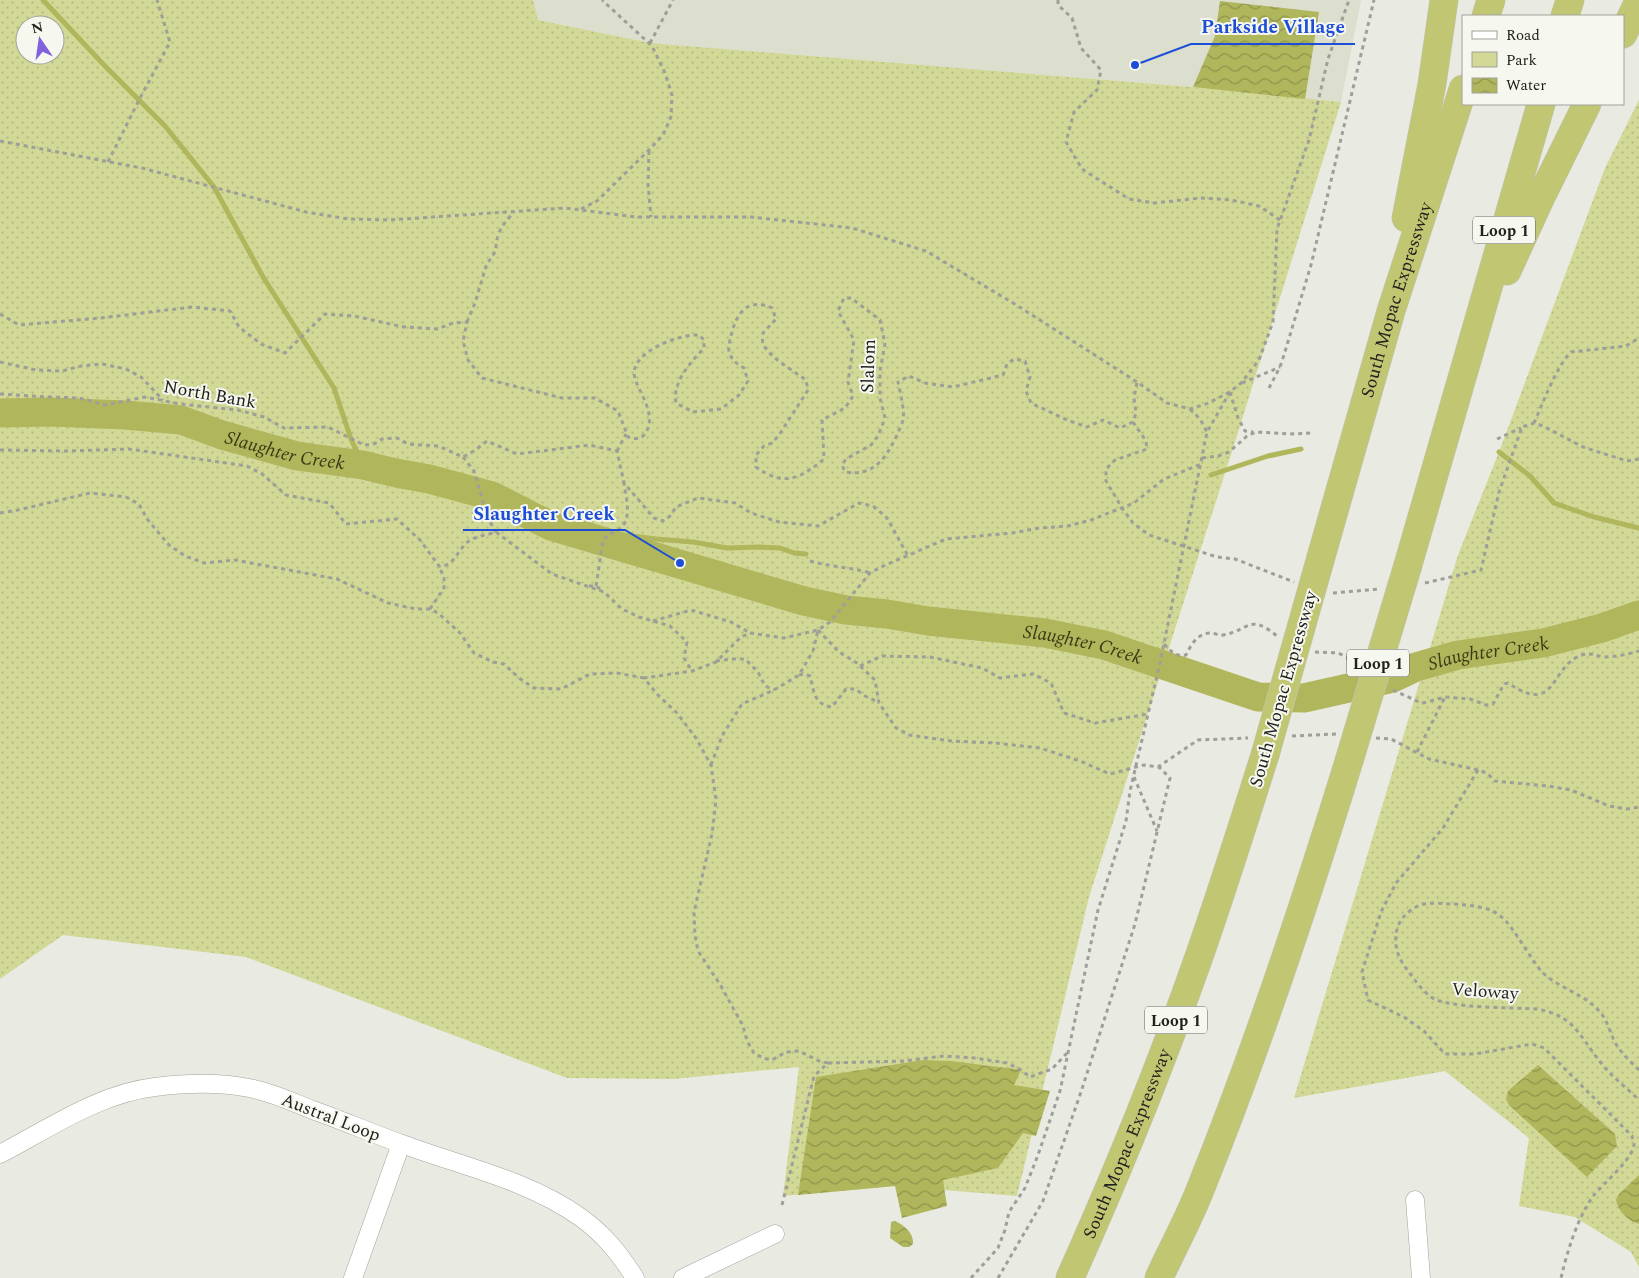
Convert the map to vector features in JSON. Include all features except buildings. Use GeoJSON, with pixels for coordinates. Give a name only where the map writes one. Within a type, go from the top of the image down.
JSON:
{"type":"FeatureCollection","features":[{"type":"Feature","properties":{"kind":"highway"},"geometry":{"type":"LineString","coordinates":[[1391,311],[1397,262],[1432,84],[1444,0]]}},
{"type":"Feature","properties":{"kind":"highway"},"geometry":{"type":"LineString","coordinates":[[1486,15],[1492,0]]}},
{"type":"Feature","properties":{"kind":"highway"},"geometry":{"type":"LineString","coordinates":[[1566,15],[1570,0]]}},
{"type":"Feature","properties":{"kind":"highway"},"geometry":{"type":"LineString","coordinates":[[1624,32],[1639,1]]}},
{"type":"Feature","properties":{"kind":"highway","name":"South Mopac Expressway"},"geometry":{"type":"LineString","coordinates":[[1070,1278],[1157,1070],[1191,980],[1265,755],[1391,311],[1462,92]]}},
{"type":"Feature","properties":{"kind":"highway","name":"Loop 1"},"geometry":{"type":"LineString","coordinates":[[1159,1278],[1202,1186],[1260,1032],[1413,574],[1468,356],[1540,105]]}},
{"type":"Feature","properties":{"kind":"highway"},"geometry":{"type":"LineString","coordinates":[[1468,356],[1541,197],[1587,105]]}},
{"type":"Feature","properties":{"kind":"highway"},"geometry":{"type":"LineString","coordinates":[[1176,1278],[1202,1186]]}},
{"type":"Feature","properties":{"kind":"street","name":"Austral Loop"},"geometry":{"type":"LineString","coordinates":[[0,1154],[71,1116],[113,1097],[153,1087],[202,1084],[251,1089],[274,1095],[401,1144],[528,1188],[553,1200],[600,1232],[620,1255],[635,1278]]}},
{"type":"Feature","properties":{"kind":"street"},"geometry":{"type":"LineString","coordinates":[[353,1278],[401,1144]]}},
{"type":"Feature","properties":{"kind":"street"},"geometry":{"type":"LineString","coordinates":[[1414,1200],[1421,1278]]}},
{"type":"Feature","properties":{"kind":"street"},"geometry":{"type":"LineString","coordinates":[[683,1278],[775,1234]]}},
{"type":"Feature","properties":{"kind":"path"},"geometry":{"type":"LineString","coordinates":[[108,162],[138,100],[170,42],[157,0]]}},
{"type":"Feature","properties":{"kind":"path"},"geometry":{"type":"LineString","coordinates":[[580,210],[597,201],[649,150],[663,135],[671,117],[672,95],[665,74],[650,43],[602,0]]}},
{"type":"Feature","properties":{"kind":"path"},"geometry":{"type":"LineString","coordinates":[[650,43],[673,0]]}},
{"type":"Feature","properties":{"kind":"path"},"geometry":{"type":"LineString","coordinates":[[1058,0],[1058,5],[1072,18],[1081,48],[1101,70],[1096,90],[1074,112],[1066,142],[1082,168],[1129,199],[1154,203],[1201,198],[1231,200],[1259,206],[1280,220]]}},
{"type":"Feature","properties":{"kind":"path"},"geometry":{"type":"LineString","coordinates":[[1190,409],[1206,404],[1230,392],[1241,383],[1259,360],[1272,322],[1277,229],[1309,140],[1328,59],[1349,0]]}},
{"type":"Feature","properties":{"kind":"path"},"geometry":{"type":"LineString","coordinates":[[1269,388],[1280,367],[1310,265],[1374,0]]}},
{"type":"Feature","properties":{"kind":"path"},"geometry":{"type":"LineString","coordinates":[[0,141],[142,168],[306,212],[348,219],[388,220],[565,208],[637,217],[751,216],[852,228],[926,251],[1018,306],[1167,403],[1190,409],[1200,419],[1207,432]]}},
{"type":"Feature","properties":{"kind":"path"},"geometry":{"type":"LineString","coordinates":[[649,150],[648,184],[651,217]]}},
{"type":"Feature","properties":{"kind":"path"},"geometry":{"type":"LineString","coordinates":[[514,211],[499,233],[497,247],[492,259],[487,263],[475,303],[466,322],[463,341],[468,360],[482,378],[562,398],[595,398],[618,411],[626,433],[617,451],[624,483],[627,520],[623,527],[606,536],[603,541],[596,586]]}},
{"type":"Feature","properties":{"kind":"path","name":"Slalom"},"geometry":{"type":"LineString","coordinates":[[626,433],[628,437],[635,439],[643,436],[650,425],[650,412],[634,373],[638,360],[655,347],[689,334],[699,335],[704,340],[704,348],[688,366],[674,394],[676,403],[693,412],[721,409],[739,395],[748,381],[744,368],[733,361],[728,350],[734,326],[739,315],[752,304],[762,304],[772,308],[776,319],[763,333],[762,343],[775,359],[806,380],[808,390],[779,435],[772,442],[764,446],[756,455],[756,467],[768,476],[794,479],[811,470],[824,459],[822,420],[845,408],[853,396],[848,382],[854,340],[838,311],[844,298],[851,298],[880,320],[885,344],[880,371],[880,398],[885,418],[878,436],[871,445],[846,459],[842,466],[845,472],[863,472],[880,464],[893,444],[904,419],[898,382],[910,376],[925,383],[953,387],[1003,375],[1007,364],[1014,359],[1025,361],[1030,377],[1026,390],[1031,404],[1067,420],[1087,426],[1102,420],[1120,428],[1133,422]]}},
{"type":"Feature","properties":{"kind":"path"},"geometry":{"type":"LineString","coordinates":[[0,314],[19,325],[102,318],[192,307],[230,311],[239,328],[261,344],[285,353],[325,314],[354,316],[404,328],[437,328],[466,322]]}},
{"type":"Feature","properties":{"kind":"path"},"geometry":{"type":"LineString","coordinates":[[1534,423],[1551,385],[1566,357],[1572,352],[1626,346],[1639,338]]}},
{"type":"Feature","properties":{"kind":"path"},"geometry":{"type":"LineString","coordinates":[[0,362],[36,370],[62,371],[81,366],[102,364],[126,369],[141,377],[164,400]]}},
{"type":"Feature","properties":{"kind":"path"},"geometry":{"type":"LineString","coordinates":[[1241,383],[1280,367]]}},
{"type":"Feature","properties":{"kind":"path"},"geometry":{"type":"LineString","coordinates":[[1137,382],[1134,398],[1136,413],[1133,422],[1146,440],[1146,449],[1115,460],[1106,469],[1106,481],[1133,523],[1149,535],[1185,545],[1217,557],[1235,558],[1294,582]]}},
{"type":"Feature","properties":{"kind":"path"},"geometry":{"type":"LineString","coordinates":[[971,1278],[998,1248],[1009,1212],[1025,1188],[1038,1156],[1060,1091],[1098,910],[1126,821],[1207,432],[1230,392]]}},
{"type":"Feature","properties":{"kind":"path"},"geometry":{"type":"LineString","coordinates":[[1230,392],[1238,418],[1245,431],[1290,434],[1313,433]]}},
{"type":"Feature","properties":{"kind":"path","name":"North Bank"},"geometry":{"type":"LineString","coordinates":[[0,394],[79,398],[105,405],[145,397],[180,404],[238,410],[264,417],[284,428],[328,427],[364,445],[374,444],[382,439],[397,438],[408,444],[438,446],[463,457]]}},
{"type":"Feature","properties":{"kind":"path"},"geometry":{"type":"LineString","coordinates":[[1497,439],[1534,423],[1583,447],[1627,461],[1639,459]]}},
{"type":"Feature","properties":{"kind":"path"},"geometry":{"type":"LineString","coordinates":[[1413,574],[1481,570],[1499,492],[1522,427]]}},
{"type":"Feature","properties":{"kind":"path"},"geometry":{"type":"LineString","coordinates":[[1202,458],[1218,456],[1229,452],[1247,436],[1256,432]]}},
{"type":"Feature","properties":{"kind":"path"},"geometry":{"type":"LineString","coordinates":[[604,592],[552,574],[496,532],[488,519],[474,471],[463,457],[487,441],[517,454],[589,445],[617,451]]}},
{"type":"Feature","properties":{"kind":"path"},"geometry":{"type":"LineString","coordinates":[[0,450],[67,451],[129,449],[247,466],[262,474],[286,494],[329,503],[346,524],[397,519],[420,540],[439,566],[444,578],[444,588],[430,609]]}},
{"type":"Feature","properties":{"kind":"path"},"geometry":{"type":"LineString","coordinates":[[652,621],[691,610],[732,622],[750,634],[784,638],[818,630],[830,622],[870,574],[881,567],[946,539],[1068,526],[1091,520],[1134,503],[1164,479],[1201,464]]}},
{"type":"Feature","properties":{"kind":"path"},"geometry":{"type":"LineString","coordinates":[[624,483],[654,518],[663,521],[670,516],[676,507],[698,498],[736,503],[751,512],[779,522],[818,526],[859,503],[873,506],[887,518],[908,556]]}},
{"type":"Feature","properties":{"kind":"path"},"geometry":{"type":"LineString","coordinates":[[0,513],[90,493],[126,497],[139,504],[147,519],[169,545],[185,556],[204,563],[235,560],[337,579],[388,604],[430,609],[438,613],[460,633],[474,653],[493,662],[504,664],[519,678],[534,688],[561,689],[590,674],[617,673],[644,678],[692,671],[716,662],[745,659],[758,672],[765,686],[774,690]]}},
{"type":"Feature","properties":{"kind":"path"},"geometry":{"type":"LineString","coordinates":[[439,566],[444,567],[448,564],[469,541],[496,532]]}},
{"type":"Feature","properties":{"kind":"path"},"geometry":{"type":"LineString","coordinates":[[810,561],[823,565],[860,570],[870,574]]}},
{"type":"Feature","properties":{"kind":"path"},"geometry":{"type":"LineString","coordinates":[[586,587],[596,586],[622,609],[639,617],[670,626],[686,642],[684,658],[692,671]]}},
{"type":"Feature","properties":{"kind":"path"},"geometry":{"type":"LineString","coordinates":[[1328,594],[1387,588]]}},
{"type":"Feature","properties":{"kind":"path"},"geometry":{"type":"LineString","coordinates":[[818,630],[839,652],[860,666],[875,680],[879,703],[896,728],[910,735],[950,741],[1040,748],[1110,774],[1136,766]]}},
{"type":"Feature","properties":{"kind":"path"},"geometry":{"type":"LineString","coordinates":[[799,676],[813,651],[818,630]]}},
{"type":"Feature","properties":{"kind":"path"},"geometry":{"type":"LineString","coordinates":[[716,662],[736,641],[750,634]]}},
{"type":"Feature","properties":{"kind":"path"},"geometry":{"type":"LineString","coordinates":[[860,666],[882,656],[930,657],[982,668],[1000,678],[1033,674],[1051,683],[1064,713],[1095,723],[1148,714]]}},
{"type":"Feature","properties":{"kind":"path"},"geometry":{"type":"LineString","coordinates":[[711,765],[722,736],[742,704],[774,690],[799,676],[805,674],[810,676],[817,700],[824,706],[832,706],[846,689],[855,689],[879,703]]}},
{"type":"Feature","properties":{"kind":"path"},"geometry":{"type":"LineString","coordinates":[[644,678],[657,694],[677,713],[696,738],[711,765],[716,800],[712,834],[694,912],[695,936],[698,951],[721,986],[743,1026],[747,1041],[754,1052],[763,1058],[772,1060],[786,1052],[799,1051],[819,1061],[828,1063],[904,1061],[944,1056],[974,1058],[1007,1063],[1030,1077],[1052,1069],[1069,1052]]}},
{"type":"Feature","properties":{"kind":"path"},"geometry":{"type":"LineString","coordinates":[[1417,752],[1445,697]]}},
{"type":"Feature","properties":{"kind":"path"},"geometry":{"type":"LineString","coordinates":[[1377,738],[1391,739],[1429,759],[1478,770],[1486,773],[1494,781],[1548,786],[1570,790],[1608,806],[1627,809],[1639,807]]}},
{"type":"Feature","properties":{"kind":"path"},"geometry":{"type":"LineString","coordinates":[[998,1278],[1043,1200],[1081,1092],[1136,924],[1170,778],[1158,767]]}},
{"type":"Feature","properties":{"kind":"path"},"geometry":{"type":"LineString","coordinates":[[1478,770],[1443,828],[1396,883],[1381,912],[1362,972],[1368,1000],[1404,1017],[1424,1031],[1445,1054],[1475,1054],[1532,1044],[1544,1048],[1632,1136],[1634,1143],[1632,1150],[1624,1163],[1586,1207],[1571,1244],[1561,1278]]}},
{"type":"Feature","properties":{"kind":"path"},"geometry":{"type":"LineString","coordinates":[[1134,777],[1157,832]]}},
{"type":"Feature","properties":{"kind":"path","name":"Veloway"},"geometry":{"type":"LineString","coordinates":[[1639,1070],[1616,1044],[1600,1012],[1590,1002],[1543,973],[1510,925],[1497,912],[1471,905],[1420,905],[1404,916],[1398,924],[1396,940],[1398,955],[1423,990],[1432,998],[1441,1002],[1456,1004],[1536,1008],[1549,1010],[1561,1015],[1576,1030],[1608,1071],[1639,1100]]}},
{"type":"Feature","properties":{"kind":"path"},"geometry":{"type":"LineString","coordinates":[[782,1205],[814,1076],[828,1063]]}},
{"type":"Feature","properties":{"kind":"shaded area"},"geometry":{"type":"Polygon","coordinates":[[[533,0],[1361,0],[1341,102],[1193,87],[650,43],[537,20],[533,0]]]}},
{"type":"Feature","properties":{"kind":"green space"},"geometry":{"type":"Polygon","coordinates":[[[0,0],[533,0],[538,20],[650,43],[1193,87],[1341,102],[1235,442],[1089,897],[1017,1196],[896,1186],[783,1196],[799,1067],[673,1079],[567,1078],[246,957],[63,935],[0,979],[0,0]]]}},
{"type":"Feature","properties":{"kind":"green space"},"geometry":{"type":"Polygon","coordinates":[[[1639,100],[1639,1267],[1631,1252],[1575,1217],[1519,1206],[1529,1138],[1445,1071],[1294,1098],[1458,555],[1499,452],[1605,168],[1639,100]]]}},
{"type":"Feature","properties":{"kind":"water"},"geometry":{"type":"Polygon","coordinates":[[[1220,1],[1319,12],[1305,99],[1193,87],[1215,36],[1220,1]]]}},
{"type":"Feature","properties":{"kind":"water"},"geometry":{"type":"Polygon","coordinates":[[[923,1060],[951,1061],[1021,1070],[1014,1085],[1050,1091],[1036,1136],[1023,1133],[998,1168],[943,1180],[947,1206],[902,1218],[895,1186],[798,1195],[816,1077],[923,1060]]]}},
{"type":"Feature","properties":{"kind":"water"},"geometry":{"type":"Polygon","coordinates":[[[1538,1065],[1615,1134],[1617,1146],[1587,1177],[1509,1105],[1506,1099],[1508,1091],[1538,1065]]]}},
{"type":"Feature","properties":{"kind":"water"},"geometry":{"type":"Polygon","coordinates":[[[1639,1175],[1639,1224],[1631,1221],[1624,1215],[1616,1200],[1619,1194],[1639,1175]]]}},
{"type":"Feature","properties":{"kind":"water"},"geometry":{"type":"Polygon","coordinates":[[[895,1221],[905,1227],[912,1236],[913,1244],[909,1247],[903,1247],[890,1238],[891,1222],[895,1221]]]}},
{"type":"Feature","properties":{"kind":"waterway"},"geometry":{"type":"LineString","coordinates":[[43,0],[165,126],[214,187],[263,277],[334,388],[351,439],[363,465]]}},
{"type":"Feature","properties":{"kind":"waterway","name":"Slaughter Creek"},"geometry":{"type":"LineString","coordinates":[[0,413],[51,412],[125,415],[181,420],[222,435],[297,456],[363,465],[429,479],[492,496],[551,526],[804,601],[846,610],[928,621],[1045,633],[1104,645],[1258,697],[1304,698],[1393,678],[1416,667],[1458,655],[1543,643],[1602,628],[1639,615]]}},
{"type":"Feature","properties":{"kind":"waterway"},"geometry":{"type":"LineString","coordinates":[[1211,475],[1268,456],[1301,449]]}},
{"type":"Feature","properties":{"kind":"waterway"},"geometry":{"type":"LineString","coordinates":[[1499,452],[1530,476],[1554,503],[1594,517],[1639,528]]}},
{"type":"Feature","properties":{"kind":"waterway"},"geometry":{"type":"LineString","coordinates":[[616,545],[618,539],[624,535],[693,542],[727,548],[780,548],[794,553],[806,554]]}},
{"type":"Feature","properties":{"kind":"place","name":"Parkside Village"},"geometry":{"type":"Point","coordinates":[1135,65]}},
{"type":"Feature","properties":{"kind":"place","name":"Slaughter Creek"},"geometry":{"type":"Point","coordinates":[680,563]}}]}
